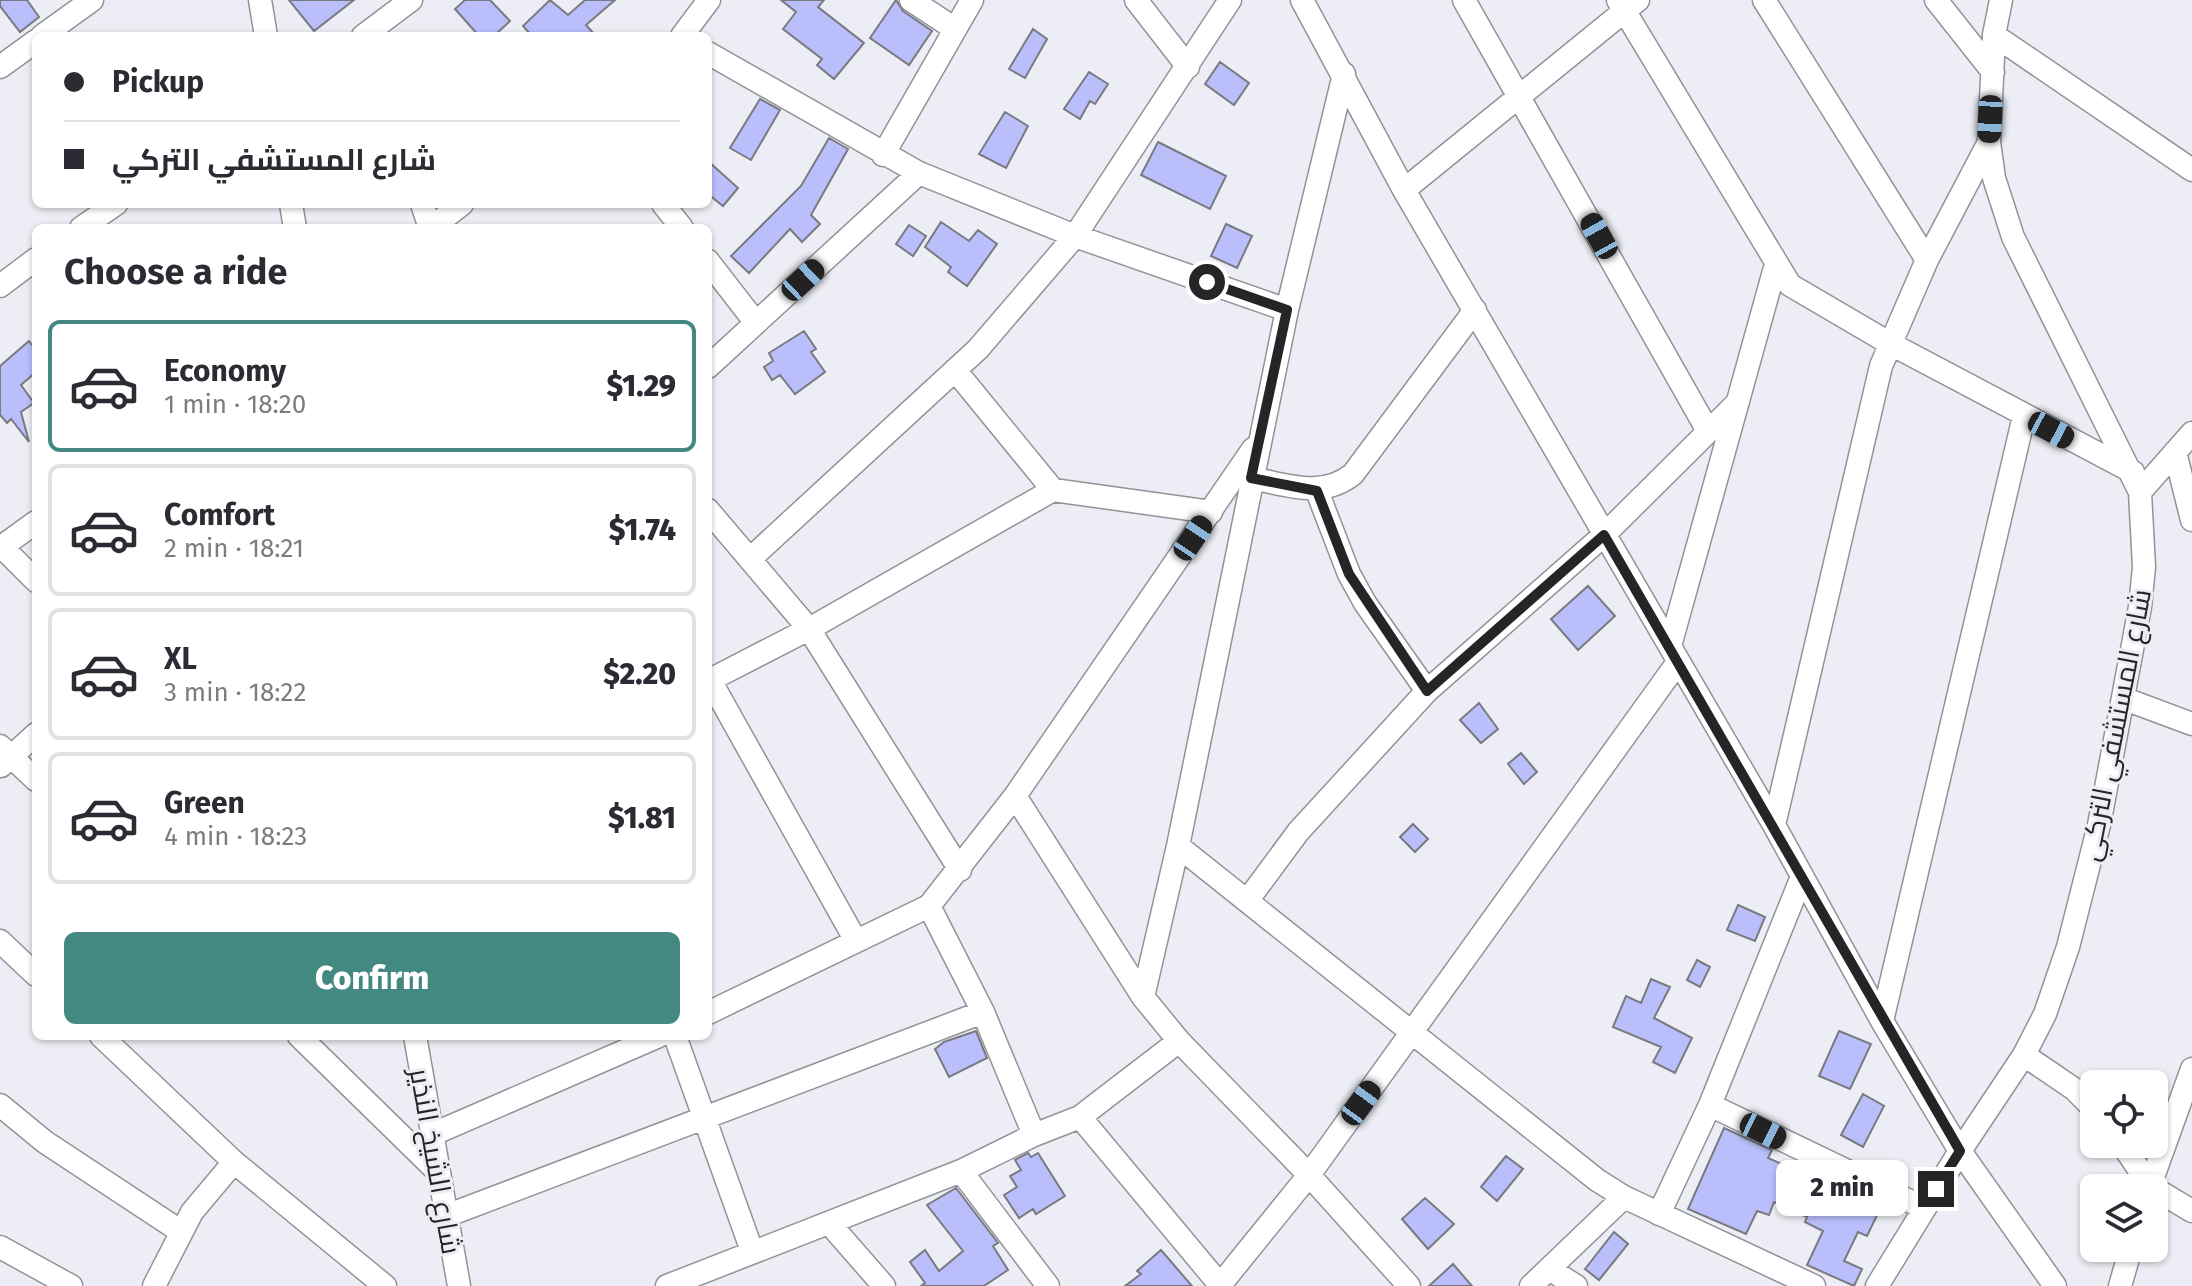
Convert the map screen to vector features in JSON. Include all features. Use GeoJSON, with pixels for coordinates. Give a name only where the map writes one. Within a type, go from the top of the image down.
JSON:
{"type":"FeatureCollection","features":[{"type":"Feature","properties":{"kind":"street"},"geometry":{"type":"LineString","coordinates":[[48,32],[92,0]]}},
{"type":"Feature","properties":{"kind":"street"},"geometry":{"type":"LineString","coordinates":[[260,0],[265,32]]}},
{"type":"Feature","properties":{"kind":"street"},"geometry":{"type":"LineString","coordinates":[[369,32],[411,0]]}},
{"type":"Feature","properties":{"kind":"street"},"geometry":{"type":"LineString","coordinates":[[685,32],[709,0]]}},
{"type":"Feature","properties":{"kind":"street"},"geometry":{"type":"LineString","coordinates":[[911,0],[955,29]]}},
{"type":"Feature","properties":{"kind":"street"},"geometry":{"type":"LineString","coordinates":[[883,155],[972,0]]}},
{"type":"Feature","properties":{"kind":"street"},"geometry":{"type":"LineString","coordinates":[[1136,0],[1188,67]]}},
{"type":"Feature","properties":{"kind":"street"},"geometry":{"type":"LineString","coordinates":[[750,559],[978,349],[1075,236],[1230,0]]}},
{"type":"Feature","properties":{"kind":"street"},"geometry":{"type":"LineString","coordinates":[[1302,0],[1404,190],[1774,825],[1801,879],[1882,1021],[2034,1277],[2055,1286]]}},
{"type":"Feature","properties":{"kind":"street"},"geometry":{"type":"LineString","coordinates":[[1464,0],[1708,431]]}},
{"type":"Feature","properties":{"kind":"street"},"geometry":{"type":"LineString","coordinates":[[1764,0],[1927,260]]}},
{"type":"Feature","properties":{"kind":"street"},"geometry":{"type":"LineString","coordinates":[[1936,0],[1993,72]]}},
{"type":"Feature","properties":{"kind":"street","name":"شارع المستشفي التركي"},"geometry":{"type":"LineString","coordinates":[[1877,1286],[1960,1151],[2024,1055],[2045,1014],[2068,947],[2099,825],[2125,699],[2144,567],[2136,482],[2013,237],[1994,178],[1989,142],[1994,35],[2001,0]]}},
{"type":"Feature","properties":{"kind":"street"},"geometry":{"type":"LineString","coordinates":[[1404,190],[1521,96],[1627,4],[1776,264],[1800,294],[2024,416],[2136,482],[2175,452],[2192,433]]}},
{"type":"Feature","properties":{"kind":"street"},"geometry":{"type":"LineString","coordinates":[[1994,35],[2192,170]]}},
{"type":"Feature","properties":{"kind":"street"},"geometry":{"type":"LineString","coordinates":[[0,67],[32,44]]}},
{"type":"Feature","properties":{"kind":"street"},"geometry":{"type":"LineString","coordinates":[[712,55],[919,173],[1075,236],[1287,310]]}},
{"type":"Feature","properties":{"kind":"street"},"geometry":{"type":"LineString","coordinates":[[1143,997],[1178,846],[1258,442],[1344,74]]}},
{"type":"Feature","properties":{"kind":"street"},"geometry":{"type":"LineString","coordinates":[[1774,825],[1889,343],[1927,260],[1989,142]]}},
{"type":"Feature","properties":{"kind":"street"},"geometry":{"type":"LineString","coordinates":[[712,363],[919,173]]}},
{"type":"Feature","properties":{"kind":"street"},"geometry":{"type":"LineString","coordinates":[[87,224],[110,208]]}},
{"type":"Feature","properties":{"kind":"street"},"geometry":{"type":"LineString","coordinates":[[435,224],[457,208]]}},
{"type":"Feature","properties":{"kind":"street"},"geometry":{"type":"LineString","coordinates":[[666,208],[679,224]]}},
{"type":"Feature","properties":{"kind":"street"},"geometry":{"type":"LineString","coordinates":[[0,286],[32,262]]}},
{"type":"Feature","properties":{"kind":"street"},"geometry":{"type":"LineString","coordinates":[[1080,1117],[1220,1286],[1309,1175],[1413,1031],[1674,654],[1776,264]]}},
{"type":"Feature","properties":{"kind":"street"},"geometry":{"type":"LineString","coordinates":[[712,266],[756,323]]}},
{"type":"Feature","properties":{"kind":"street"},"geometry":{"type":"LineString","coordinates":[[1251,478],[1317,491],[1341,484],[1353,474],[1475,310]]}},
{"type":"Feature","properties":{"kind":"street"},"geometry":{"type":"LineString","coordinates":[[955,370],[1053,490]]}},
{"type":"Feature","properties":{"kind":"street"},"geometry":{"type":"LineString","coordinates":[[1247,901],[1298,832],[1427,691],[1604,535],[1738,402]]}},
{"type":"Feature","properties":{"kind":"street"},"geometry":{"type":"LineString","coordinates":[[1882,1021],[2024,416]]}},
{"type":"Feature","properties":{"kind":"street"},"geometry":{"type":"LineString","coordinates":[[712,1011],[929,906],[1015,796],[1258,442]]}},
{"type":"Feature","properties":{"kind":"street"},"geometry":{"type":"LineString","coordinates":[[2175,452],[2192,520]]}},
{"type":"Feature","properties":{"kind":"street"},"geometry":{"type":"LineString","coordinates":[[712,678],[809,629],[1053,490],[1211,512]]}},
{"type":"Feature","properties":{"kind":"street"},"geometry":{"type":"LineString","coordinates":[[1317,491],[1354,584],[1427,691]]}},
{"type":"Feature","properties":{"kind":"street"},"geometry":{"type":"LineString","coordinates":[[712,515],[809,629],[960,870]]}},
{"type":"Feature","properties":{"kind":"street"},"geometry":{"type":"LineString","coordinates":[[32,525],[1,547],[32,577]]}},
{"type":"Feature","properties":{"kind":"street"},"geometry":{"type":"LineString","coordinates":[[712,685],[856,941]]}},
{"type":"Feature","properties":{"kind":"street"},"geometry":{"type":"LineString","coordinates":[[2125,699],[2192,724]]}},
{"type":"Feature","properties":{"kind":"street"},"geometry":{"type":"LineString","coordinates":[[32,737],[4,756],[32,777]]}},
{"type":"Feature","properties":{"kind":"street"},"geometry":{"type":"LineString","coordinates":[[1015,796],[1143,997],[1179,1041],[1309,1175],[1409,1286]]}},
{"type":"Feature","properties":{"kind":"street"},"geometry":{"type":"LineString","coordinates":[[1178,846],[1570,1159],[1624,1197],[1814,1286]]}},
{"type":"Feature","properties":{"kind":"street"},"geometry":{"type":"LineString","coordinates":[[1659,1214],[1710,1105],[1801,879]]}},
{"type":"Feature","properties":{"kind":"street"},"geometry":{"type":"LineString","coordinates":[[929,906],[983,1012],[1034,1135]]}},
{"type":"Feature","properties":{"kind":"street"},"geometry":{"type":"LineString","coordinates":[[0,941],[32,971]]}},
{"type":"Feature","properties":{"kind":"street"},"geometry":{"type":"LineString","coordinates":[[446,1216],[983,1012]]}},
{"type":"Feature","properties":{"kind":"street"},"geometry":{"type":"LineString","coordinates":[[105,1040],[234,1162],[385,1286]]}},
{"type":"Feature","properties":{"kind":"street"},"geometry":{"type":"LineString","coordinates":[[303,1040],[436,1170]]}},
{"type":"Feature","properties":{"kind":"street","name":"شارع الشيخ النذير"},"geometry":{"type":"LineString","coordinates":[[416,1040],[446,1216],[452,1280]]}},
{"type":"Feature","properties":{"kind":"street"},"geometry":{"type":"LineString","coordinates":[[431,1135],[650,1040]]}},
{"type":"Feature","properties":{"kind":"street"},"geometry":{"type":"LineString","coordinates":[[676,1040],[752,1251]]}},
{"type":"Feature","properties":{"kind":"street"},"geometry":{"type":"LineString","coordinates":[[667,1286],[703,1280],[752,1251],[961,1171],[1034,1135],[1080,1117],[1179,1041]]}},
{"type":"Feature","properties":{"kind":"street"},"geometry":{"type":"LineString","coordinates":[[2024,1055],[2080,1095]]}},
{"type":"Feature","properties":{"kind":"street"},"geometry":{"type":"LineString","coordinates":[[2155,1174],[2192,1069]]}},
{"type":"Feature","properties":{"kind":"street"},"geometry":{"type":"LineString","coordinates":[[0,1105],[57,1150],[180,1231]]}},
{"type":"Feature","properties":{"kind":"street"},"geometry":{"type":"LineString","coordinates":[[1710,1105],[1924,1208]]}},
{"type":"Feature","properties":{"kind":"street"},"geometry":{"type":"LineString","coordinates":[[154,1286],[180,1231],[234,1162]]}},
{"type":"Feature","properties":{"kind":"street"},"geometry":{"type":"LineString","coordinates":[[961,1171],[1048,1286]]}},
{"type":"Feature","properties":{"kind":"street"},"geometry":{"type":"LineString","coordinates":[[1531,1286],[1624,1197]]}},
{"type":"Feature","properties":{"kind":"street"},"geometry":{"type":"LineString","coordinates":[[2168,1197],[2192,1211]]}},
{"type":"Feature","properties":{"kind":"street"},"geometry":{"type":"LineString","coordinates":[[829,1223],[884,1286]]}},
{"type":"Feature","properties":{"kind":"street"},"geometry":{"type":"LineString","coordinates":[[0,1247],[71,1286]]}},
{"type":"Feature","properties":{"kind":"street"},"geometry":{"type":"LineString","coordinates":[[2120,1286],[2127,1262]]}},
{"type":"Feature","properties":{"kind":"street"},"geometry":{"type":"LineString","coordinates":[[1551,1270],[1576,1286]]}},
{"type":"Feature","properties":{"kind":"building"},"geometry":{"type":"Polygon","coordinates":[[[0,0],[27,0],[39,17],[20,32],[0,6],[0,0]]]}},
{"type":"Feature","properties":{"kind":"building"},"geometry":{"type":"Polygon","coordinates":[[[289,0],[354,0],[314,31],[289,0]]]}},
{"type":"Feature","properties":{"kind":"building"},"geometry":{"type":"Polygon","coordinates":[[[465,0],[490,0],[510,21],[498,32],[475,32],[455,9],[465,0]]]}},
{"type":"Feature","properties":{"kind":"building"},"geometry":{"type":"Polygon","coordinates":[[[550,0],[568,15],[585,0],[615,0],[586,25],[592,32],[528,32],[523,26],[550,0]]]}},
{"type":"Feature","properties":{"kind":"building"},"geometry":{"type":"Polygon","coordinates":[[[781,0],[824,0],[818,7],[864,43],[834,79],[817,65],[822,59],[783,29],[796,12],[781,0]]]}},
{"type":"Feature","properties":{"kind":"building"},"geometry":{"type":"Polygon","coordinates":[[[896,0],[903,11],[932,31],[909,65],[870,38],[896,0]]]}},
{"type":"Feature","properties":{"kind":"building"},"geometry":{"type":"Polygon","coordinates":[[[1033,29],[1047,39],[1025,78],[1009,69],[1033,29]]]}},
{"type":"Feature","properties":{"kind":"building"},"geometry":{"type":"Polygon","coordinates":[[[1220,62],[1249,83],[1234,105],[1205,84],[1220,62]]]}},
{"type":"Feature","properties":{"kind":"building"},"geometry":{"type":"Polygon","coordinates":[[[1089,72],[1108,84],[1095,104],[1090,101],[1080,119],[1064,109],[1089,72]]]}},
{"type":"Feature","properties":{"kind":"building"},"geometry":{"type":"Polygon","coordinates":[[[760,99],[780,110],[751,160],[730,148],[760,99]]]}},
{"type":"Feature","properties":{"kind":"building"},"geometry":{"type":"Polygon","coordinates":[[[1005,112],[1028,126],[1006,168],[979,154],[1005,112]]]}},
{"type":"Feature","properties":{"kind":"building"},"geometry":{"type":"Polygon","coordinates":[[[829,138],[848,149],[811,215],[820,224],[802,242],[790,229],[749,273],[731,256],[801,186],[829,138]]]}},
{"type":"Feature","properties":{"kind":"building"},"geometry":{"type":"Polygon","coordinates":[[[1158,142],[1226,176],[1210,209],[1141,175],[1158,142]]]}},
{"type":"Feature","properties":{"kind":"building"},"geometry":{"type":"Polygon","coordinates":[[[712,165],[738,188],[723,206],[712,197],[712,165]]]}},
{"type":"Feature","properties":{"kind":"building"},"geometry":{"type":"Polygon","coordinates":[[[941,222],[969,241],[978,230],[997,244],[967,286],[948,272],[951,267],[925,247],[941,222]]]}},
{"type":"Feature","properties":{"kind":"building"},"geometry":{"type":"Polygon","coordinates":[[[1226,224],[1252,236],[1237,268],[1211,256],[1226,224]]]}},
{"type":"Feature","properties":{"kind":"building"},"geometry":{"type":"Polygon","coordinates":[[[909,225],[926,236],[913,256],[896,244],[909,225]]]}},
{"type":"Feature","properties":{"kind":"building"},"geometry":{"type":"Polygon","coordinates":[[[804,331],[816,349],[811,352],[825,372],[795,394],[780,375],[772,380],[764,367],[773,361],[769,353],[804,331]]]}},
{"type":"Feature","properties":{"kind":"building"},"geometry":{"type":"Polygon","coordinates":[[[29,341],[32,345],[32,375],[21,385],[32,400],[32,404],[21,412],[29,442],[11,419],[7,423],[0,415],[0,366],[29,341]]]}},
{"type":"Feature","properties":{"kind":"building"},"geometry":{"type":"Polygon","coordinates":[[[1588,586],[1615,616],[1578,650],[1551,619],[1588,586]]]}},
{"type":"Feature","properties":{"kind":"building"},"geometry":{"type":"Polygon","coordinates":[[[1479,703],[1498,729],[1481,743],[1460,720],[1479,703]]]}},
{"type":"Feature","properties":{"kind":"building"},"geometry":{"type":"Polygon","coordinates":[[[1521,753],[1537,772],[1524,784],[1508,764],[1521,753]]]}},
{"type":"Feature","properties":{"kind":"building"},"geometry":{"type":"Polygon","coordinates":[[[1413,824],[1428,839],[1415,852],[1400,837],[1413,824]]]}},
{"type":"Feature","properties":{"kind":"building"},"geometry":{"type":"Polygon","coordinates":[[[1738,905],[1765,917],[1755,941],[1727,930],[1738,905]]]}},
{"type":"Feature","properties":{"kind":"building"},"geometry":{"type":"Polygon","coordinates":[[[1697,960],[1710,967],[1700,987],[1687,980],[1697,960]]]}},
{"type":"Feature","properties":{"kind":"building"},"geometry":{"type":"Polygon","coordinates":[[[1651,979],[1670,987],[1654,1018],[1692,1038],[1675,1073],[1653,1062],[1661,1047],[1613,1027],[1626,996],[1641,1003],[1651,979]]]}},
{"type":"Feature","properties":{"kind":"building"},"geometry":{"type":"Polygon","coordinates":[[[976,1031],[987,1058],[949,1077],[935,1049],[944,1042],[976,1031]]]}},
{"type":"Feature","properties":{"kind":"building"},"geometry":{"type":"Polygon","coordinates":[[[1839,1031],[1871,1044],[1850,1089],[1819,1076],[1839,1031]]]}},
{"type":"Feature","properties":{"kind":"building"},"geometry":{"type":"Polygon","coordinates":[[[1863,1094],[1884,1106],[1863,1147],[1841,1135],[1863,1094]]]}},
{"type":"Feature","properties":{"kind":"building"},"geometry":{"type":"Polygon","coordinates":[[[1724,1128],[1772,1150],[1768,1158],[1793,1169],[1792,1172],[1826,1187],[1830,1179],[1882,1205],[1867,1236],[1858,1232],[1844,1261],[1862,1269],[1854,1286],[1807,1265],[1823,1231],[1805,1222],[1807,1217],[1774,1202],[1769,1215],[1757,1211],[1746,1234],[1688,1209],[1724,1128]]]}},
{"type":"Feature","properties":{"kind":"building"},"geometry":{"type":"Polygon","coordinates":[[[1028,1153],[1031,1157],[1038,1153],[1065,1196],[1036,1214],[1033,1209],[1019,1218],[1004,1195],[1017,1187],[1010,1176],[1021,1170],[1015,1160],[1028,1153]]]}},
{"type":"Feature","properties":{"kind":"building"},"geometry":{"type":"Polygon","coordinates":[[[1506,1156],[1523,1169],[1497,1201],[1481,1187],[1506,1156]]]}},
{"type":"Feature","properties":{"kind":"building"},"geometry":{"type":"Polygon","coordinates":[[[956,1188],[998,1243],[993,1246],[1008,1270],[984,1286],[921,1286],[925,1283],[910,1262],[925,1250],[939,1271],[963,1251],[927,1205],[956,1188]]]}},
{"type":"Feature","properties":{"kind":"building"},"geometry":{"type":"Polygon","coordinates":[[[1425,1198],[1454,1224],[1428,1249],[1402,1219],[1425,1198]]]}},
{"type":"Feature","properties":{"kind":"building"},"geometry":{"type":"Polygon","coordinates":[[[1614,1232],[1628,1244],[1599,1280],[1585,1269],[1614,1232]]]}},
{"type":"Feature","properties":{"kind":"building"},"geometry":{"type":"Polygon","coordinates":[[[1161,1250],[1192,1286],[1125,1286],[1141,1274],[1137,1271],[1161,1250]]]}},
{"type":"Feature","properties":{"kind":"building"},"geometry":{"type":"Polygon","coordinates":[[[1453,1264],[1472,1286],[1429,1286],[1453,1264]]]}},
{"type":"Feature","properties":{"kind":"route"},"geometry":{"type":"LineString","coordinates":[[1207,282],[1287,310],[1251,478],[1317,491],[1349,574],[1365,603],[1427,691],[1604,535],[1774,825],[1801,879],[1882,1021],[1960,1151],[1936,1189]]}}]}
